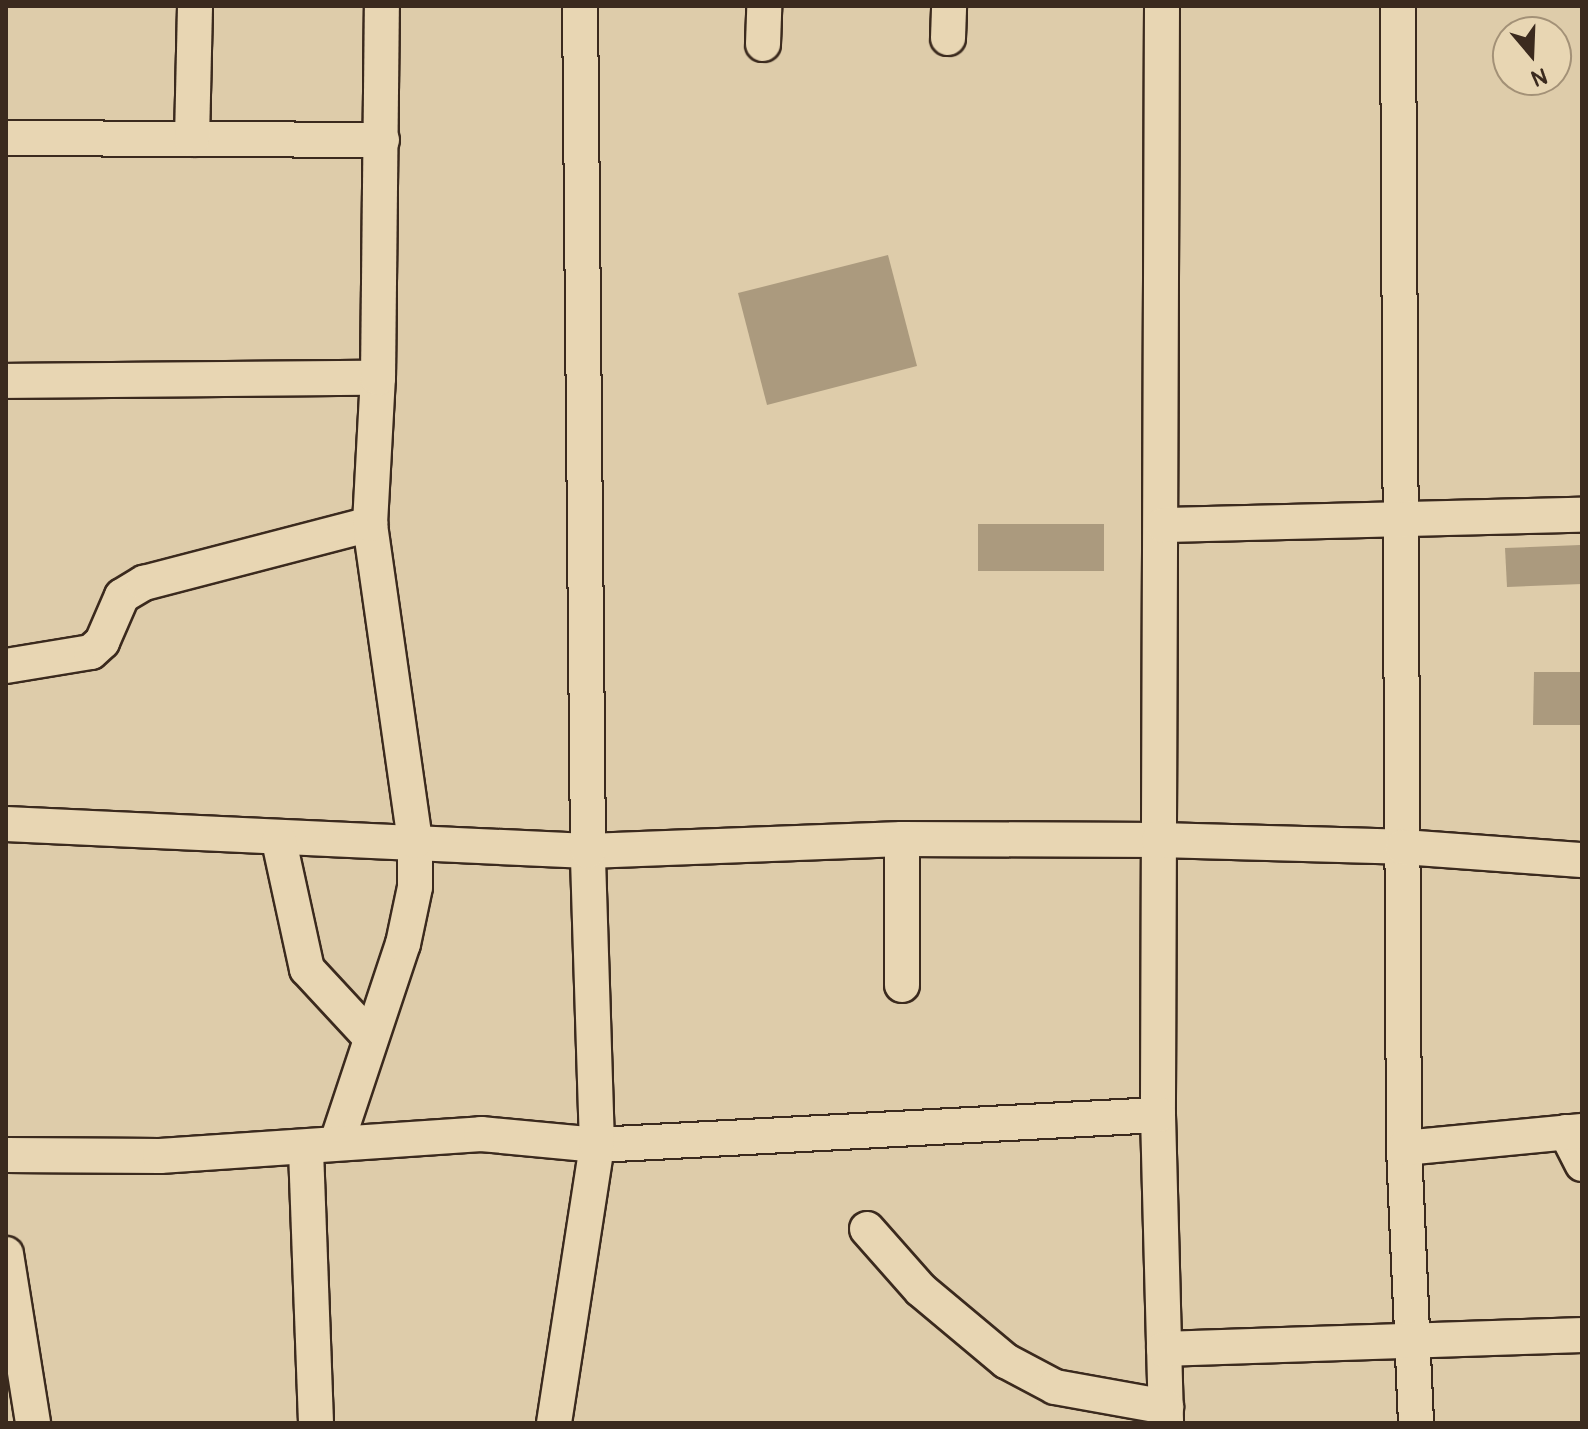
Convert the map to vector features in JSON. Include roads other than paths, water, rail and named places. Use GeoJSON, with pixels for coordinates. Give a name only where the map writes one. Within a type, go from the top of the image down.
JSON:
{"type":"FeatureCollection","features":[{"type":"Feature","properties":{"kind":"street"},"geometry":{"type":"LineString","coordinates":[[192,139],[195,6]]}},
{"type":"Feature","properties":{"kind":"street"},"geometry":{"type":"LineString","coordinates":[[316,1423],[322,1146],[369,1036],[403,944],[415,887],[415,841],[370,524],[378,378],[382,6]]}},
{"type":"Feature","properties":{"kind":"street"},"geometry":{"type":"LineString","coordinates":[[554,1423],[597,1145],[588,851],[580,6]]}},
{"type":"Feature","properties":{"kind":"street"},"geometry":{"type":"LineString","coordinates":[[763,44],[764,6]]}},
{"type":"Feature","properties":{"kind":"street"},"geometry":{"type":"LineString","coordinates":[[867,1229],[921,1290],[1006,1361],[1055,1387],[1166,1415],[1158,1115],[1163,525],[1162,6]]}},
{"type":"Feature","properties":{"kind":"street"},"geometry":{"type":"LineString","coordinates":[[1398,6],[1404,518],[1404,1148],[1416,1423]]}},
{"type":"Feature","properties":{"kind":"street"},"geometry":{"type":"LineString","coordinates":[[6,138],[382,140]]}},
{"type":"Feature","properties":{"kind":"street"},"geometry":{"type":"LineString","coordinates":[[6,381],[378,378]]}},
{"type":"Feature","properties":{"kind":"street"},"geometry":{"type":"LineString","coordinates":[[1163,525],[1582,515]]}},
{"type":"Feature","properties":{"kind":"street"},"geometry":{"type":"LineString","coordinates":[[6,666],[91,652],[102,642],[122,596],[144,583],[370,524]]}},
{"type":"Feature","properties":{"kind":"street"},"geometry":{"type":"LineString","coordinates":[[6,824],[279,841],[415,841],[588,851],[902,839],[1159,840],[1403,847],[1582,860]]}},
{"type":"Feature","properties":{"kind":"street"},"geometry":{"type":"LineString","coordinates":[[902,839],[902,985]]}},
{"type":"Feature","properties":{"kind":"street"},"geometry":{"type":"LineString","coordinates":[[279,841],[307,969],[369,1036]]}},
{"type":"Feature","properties":{"kind":"street"},"geometry":{"type":"LineString","coordinates":[[6,1155],[322,1146],[481,1134],[597,1145],[1158,1115]]}},
{"type":"Feature","properties":{"kind":"street"},"geometry":{"type":"LineString","coordinates":[[1404,1148],[1574,1132],[1582,1164]]}},
{"type":"Feature","properties":{"kind":"street"},"geometry":{"type":"LineString","coordinates":[[6,1254],[33,1423]]}},
{"type":"Feature","properties":{"kind":"street"},"geometry":{"type":"LineString","coordinates":[[1164,1349],[1413,1337],[1582,1335]]}}]}
